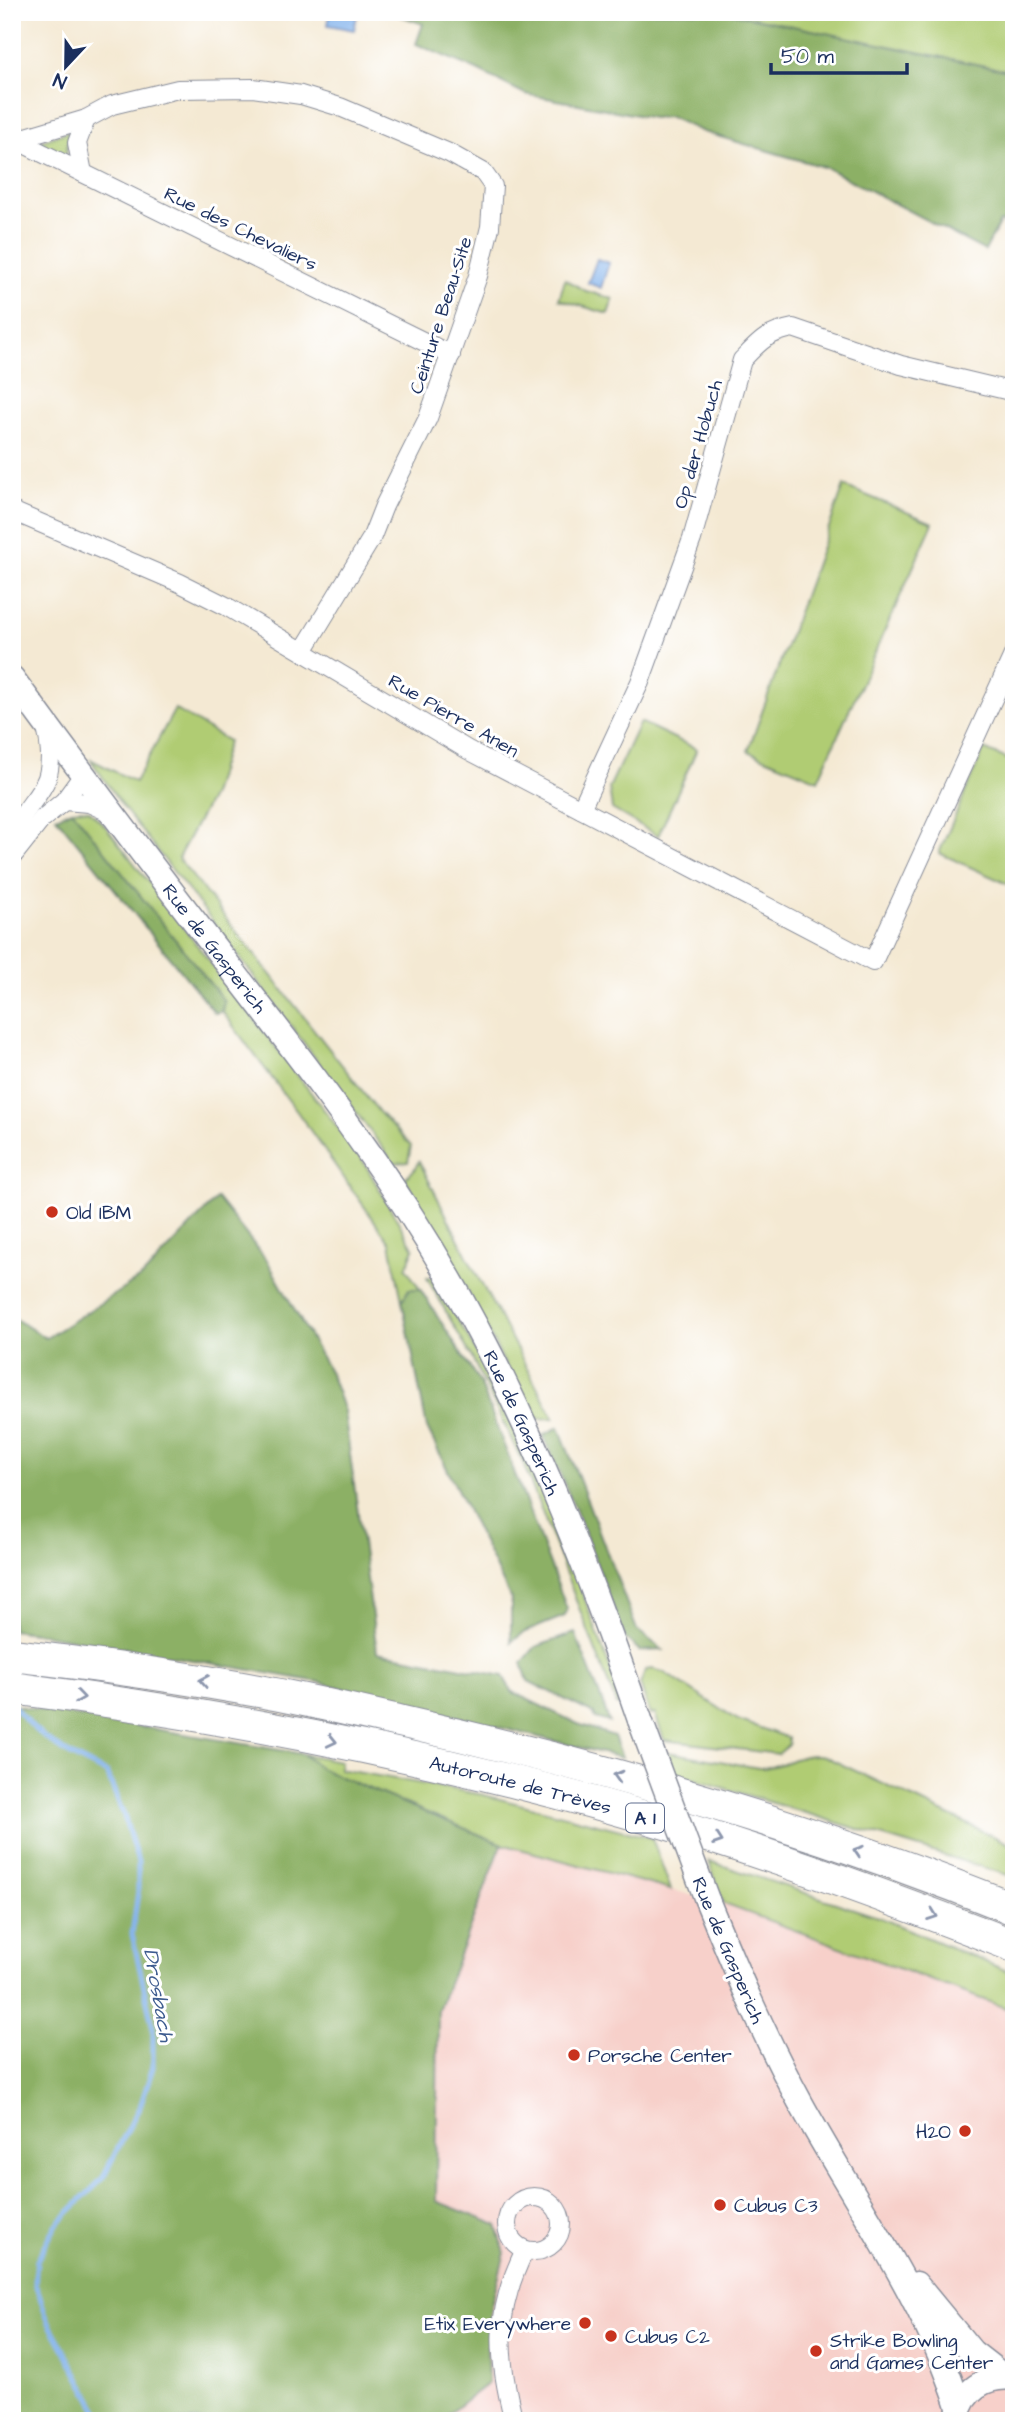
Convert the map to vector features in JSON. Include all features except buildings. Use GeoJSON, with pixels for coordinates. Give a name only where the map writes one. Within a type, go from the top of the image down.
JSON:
{"type":"FeatureCollection","features":[{"type":"Feature","properties":{"kind":"highway","name":"Autoroute de Trèves"},"geometry":{"type":"LineString","coordinates":[[12,1655],[186,1678],[272,1693],[519,1748],[711,1803],[878,1857],[1014,1909]]}},
{"type":"Feature","properties":{"kind":"highway","name":"Autoroute de Trèves"},"geometry":{"type":"LineString","coordinates":[[12,1688],[265,1726],[513,1781],[705,1835],[868,1891],[1014,1946]]}},
{"type":"Feature","properties":{"kind":"main road","name":"Rue de Gasperich"},"geometry":{"type":"LineString","coordinates":[[12,678],[83,775],[332,1099],[412,1217],[493,1358],[573,1534],[707,1899],[751,2007],[793,2089],[887,2248],[947,2368],[958,2414]]}},
{"type":"Feature","properties":{"kind":"main road","name":"Rue de Gasperich"},"geometry":{"type":"LineString","coordinates":[[887,2248],[972,2352],[1009,2377]]}},
{"type":"Feature","properties":{"kind":"main road"},"geometry":{"type":"LineString","coordinates":[[958,2414],[967,2394],[977,2385],[990,2379],[1009,2377]]}},
{"type":"Feature","properties":{"kind":"street","name":"Ceinture Beau-Site"},"geometry":{"type":"LineString","coordinates":[[14,141],[86,119],[112,104],[178,89],[253,88],[301,95],[340,107],[449,153],[483,172],[493,186],[490,227],[478,276],[428,418],[371,538],[303,652]]}},
{"type":"Feature","properties":{"kind":"street"},"geometry":{"type":"LineString","coordinates":[[83,173],[77,143],[86,119]]}},
{"type":"Feature","properties":{"kind":"street","name":"Rue des Chevaliers"},"geometry":{"type":"LineString","coordinates":[[14,141],[451,355]]}},
{"type":"Feature","properties":{"kind":"street","name":"Op der Hobuch"},"geometry":{"type":"LineString","coordinates":[[581,809],[640,682],[692,538],[742,360],[762,338],[776,331],[793,328],[901,365],[1014,393]]}},
{"type":"Feature","properties":{"kind":"street","name":"Rue Pierre Anen"},"geometry":{"type":"LineString","coordinates":[[12,512],[180,583],[226,606],[468,750],[873,962],[1014,653]]}},
{"type":"Feature","properties":{"kind":"street"},"geometry":{"type":"LineString","coordinates":[[12,835],[16,823],[47,778],[49,741],[44,721]]}},
{"type":"Feature","properties":{"kind":"street"},"geometry":{"type":"LineString","coordinates":[[47,778],[83,775]]}},
{"type":"Feature","properties":{"kind":"street"},"geometry":{"type":"LineString","coordinates":[[12,857],[42,820],[64,801],[83,775]]}},
{"type":"Feature","properties":{"kind":"street"},"geometry":{"type":"LineString","coordinates":[[64,801],[89,803],[112,813]]}},
{"type":"Feature","properties":{"kind":"street"},"geometry":{"type":"LineString","coordinates":[[514,2421],[499,2349],[509,2287],[525,2250]]}},
{"type":"Feature","properties":{"kind":"shaded area"},"geometry":{"type":"Polygon","coordinates":[[[502,1844],[724,1904],[1014,2011],[1014,2421],[439,2421],[488,2383],[487,2348],[491,2305],[505,2253],[436,2202],[438,2010],[502,1844]]]}},
{"type":"Feature","properties":{"kind":"green space"},"geometry":{"type":"Polygon","coordinates":[[[390,12],[725,12],[1014,72],[1014,225],[1000,222],[985,251],[827,168],[703,132],[670,117],[653,118],[525,94],[416,44],[423,24],[390,12]]]}},
{"type":"Feature","properties":{"kind":"green space"},"geometry":{"type":"Polygon","coordinates":[[[725,12],[1014,12],[1014,72],[725,12]]]}},
{"type":"Feature","properties":{"kind":"green space"},"geometry":{"type":"Polygon","coordinates":[[[69,131],[66,157],[36,143],[69,131]]]}},
{"type":"Feature","properties":{"kind":"green space"},"geometry":{"type":"Polygon","coordinates":[[[565,279],[586,291],[613,299],[608,314],[559,299],[565,279]]]}},
{"type":"Feature","properties":{"kind":"green space"},"geometry":{"type":"Polygon","coordinates":[[[844,486],[933,523],[818,780],[748,751],[844,486]]]}},
{"type":"Feature","properties":{"kind":"green space"},"geometry":{"type":"Polygon","coordinates":[[[175,709],[228,741],[212,795],[178,858],[380,1113],[411,1146],[408,1162],[394,1163],[123,807],[90,759],[135,782],[175,709]]]}},
{"type":"Feature","properties":{"kind":"green space"},"geometry":{"type":"Polygon","coordinates":[[[640,722],[697,749],[658,836],[612,809],[609,788],[640,722]]]}},
{"type":"Feature","properties":{"kind":"green space"},"geometry":{"type":"Polygon","coordinates":[[[984,749],[1014,762],[1014,887],[939,853],[984,749]]]}},
{"type":"Feature","properties":{"kind":"green space"},"geometry":{"type":"Polygon","coordinates":[[[72,810],[89,810],[106,827],[362,1159],[414,1249],[406,1268],[420,1289],[409,1289],[402,1301],[390,1243],[222,1011],[224,1001],[72,810]]]}},
{"type":"Feature","properties":{"kind":"green space"},"geometry":{"type":"Polygon","coordinates":[[[72,810],[224,1001],[222,1011],[215,1013],[56,817],[72,810]]]}},
{"type":"Feature","properties":{"kind":"green space"},"geometry":{"type":"Polygon","coordinates":[[[419,1161],[554,1418],[533,1419],[458,1273],[405,1178],[419,1161]]]}},
{"type":"Feature","properties":{"kind":"green space"},"geometry":{"type":"Polygon","coordinates":[[[217,1198],[268,1262],[330,1373],[344,1411],[377,1652],[503,1676],[512,1692],[578,1724],[614,1736],[622,1758],[319,1682],[12,1630],[12,1317],[46,1338],[143,1276],[217,1198]]]}},
{"type":"Feature","properties":{"kind":"green space"},"geometry":{"type":"Polygon","coordinates":[[[432,1277],[471,1342],[520,1442],[561,1534],[623,1704],[617,1706],[523,1463],[471,1356],[427,1278],[432,1277]]]}},
{"type":"Feature","properties":{"kind":"green space"},"geometry":{"type":"Polygon","coordinates":[[[409,1289],[420,1289],[480,1383],[567,1609],[565,1616],[525,1632],[511,1642],[511,1599],[427,1428],[402,1301],[409,1289]]]}},
{"type":"Feature","properties":{"kind":"green space"},"geometry":{"type":"Polygon","coordinates":[[[559,1427],[637,1630],[663,1650],[640,1651],[625,1638],[577,1513],[543,1435],[559,1427]]]}},
{"type":"Feature","properties":{"kind":"green space"},"geometry":{"type":"Polygon","coordinates":[[[575,1633],[609,1722],[595,1718],[594,1714],[528,1681],[522,1663],[535,1647],[575,1633]]]}},
{"type":"Feature","properties":{"kind":"green space"},"geometry":{"type":"Polygon","coordinates":[[[646,1670],[663,1672],[738,1720],[788,1738],[789,1745],[778,1754],[664,1740],[655,1714],[650,1715],[640,1684],[646,1670]]]}},
{"type":"Feature","properties":{"kind":"green space"},"geometry":{"type":"Polygon","coordinates":[[[12,1705],[303,1754],[321,1769],[502,1844],[438,2010],[436,2201],[497,2225],[505,2253],[491,2305],[487,2348],[488,2383],[439,2421],[12,2421],[12,1705]]]}},
{"type":"Feature","properties":{"kind":"green space"},"geometry":{"type":"Polygon","coordinates":[[[668,1752],[759,1768],[807,1756],[824,1756],[1014,1846],[1014,1877],[675,1773],[668,1752]]]}},
{"type":"Feature","properties":{"kind":"green space"},"geometry":{"type":"Polygon","coordinates":[[[303,1754],[340,1761],[339,1769],[484,1795],[652,1838],[671,1890],[502,1844],[321,1769],[303,1754]]]}},
{"type":"Feature","properties":{"kind":"green space"},"geometry":{"type":"Polygon","coordinates":[[[709,1861],[881,1918],[1014,1974],[1014,2011],[724,1904],[709,1861]]]}},
{"type":"Feature","properties":{"kind":"water"},"geometry":{"type":"Polygon","coordinates":[[[330,12],[357,16],[354,30],[328,25],[330,12]]]}},
{"type":"Feature","properties":{"kind":"water"},"geometry":{"type":"Polygon","coordinates":[[[597,259],[609,263],[601,288],[588,283],[597,259]]]}},
{"type":"Feature","properties":{"kind":"waterway","name":"Drosbach"},"geometry":{"type":"LineString","coordinates":[[12,1704],[33,1727],[55,1745],[107,1773],[138,1862],[138,1892],[132,1934],[153,2028],[153,2067],[141,2104],[102,2179],[57,2224],[37,2260],[35,2283],[49,2323],[104,2421]]}},
{"type":"Feature","properties":{"kind":"place","name":"Old IBM"},"geometry":{"type":"Point","coordinates":[52,1212]}},
{"type":"Feature","properties":{"kind":"place","name":"Porsche Center"},"geometry":{"type":"Point","coordinates":[574,2055]}},
{"type":"Feature","properties":{"kind":"place","name":"H2O"},"geometry":{"type":"Point","coordinates":[965,2131]}},
{"type":"Feature","properties":{"kind":"place","name":"Cubus C3"},"geometry":{"type":"Point","coordinates":[720,2205]}},
{"type":"Feature","properties":{"kind":"place","name":"Etix Everywhere"},"geometry":{"type":"Point","coordinates":[585,2323]}},
{"type":"Feature","properties":{"kind":"place","name":"Cubus C2"},"geometry":{"type":"Point","coordinates":[611,2336]}},
{"type":"Feature","properties":{"kind":"place","name":"Strike Bowling and Games Center"},"geometry":{"type":"Point","coordinates":[816,2351]}}]}
